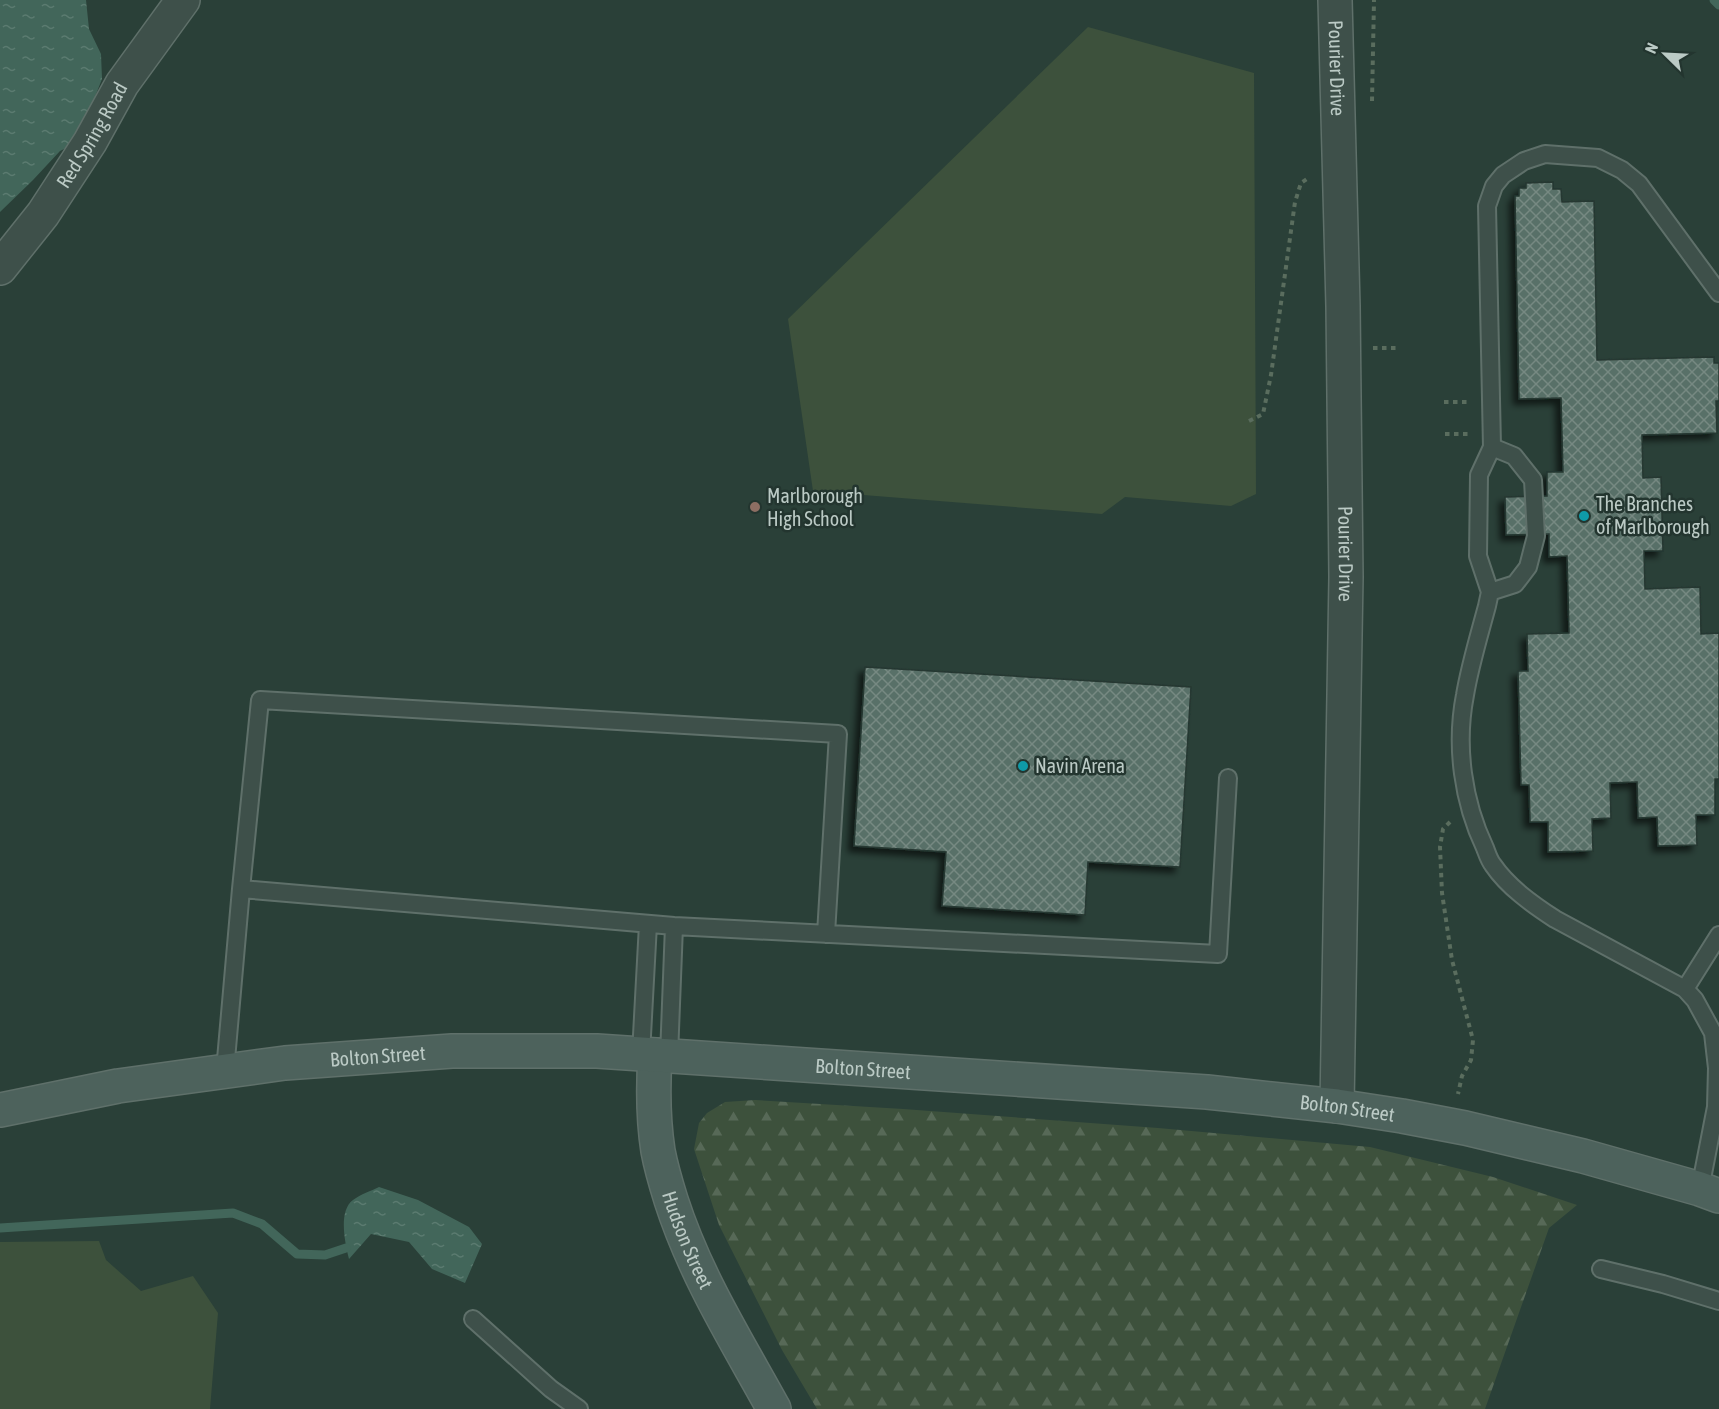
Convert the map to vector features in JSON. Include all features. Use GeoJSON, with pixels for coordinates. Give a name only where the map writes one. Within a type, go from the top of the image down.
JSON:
{"type":"FeatureCollection","features":[{"type":"Feature","properties":{"kind":"main road","name":"Bolton Street"},"geometry":{"type":"LineString","coordinates":[[0,1110],[118,1086],[285,1063],[441,1052],[546,1050],[655,1055],[1207,1092],[1337,1106],[1465,1128],[1583,1156],[1710,1192]]}},
{"type":"Feature","properties":{"kind":"main road","name":"Hudson Street"},"geometry":{"type":"LineString","coordinates":[[655,1055],[654,1108],[658,1152],[678,1221],[708,1292],[774,1409]]}},
{"type":"Feature","properties":{"kind":"street","name":"Red Spring Road"},"geometry":{"type":"LineString","coordinates":[[0,268],[43,214],[90,142],[122,84],[183,0]]}},
{"type":"Feature","properties":{"kind":"street","name":"Pourier Drive"},"geometry":{"type":"LineString","coordinates":[[1335,0],[1346,577],[1337,1106]]}},
{"type":"Feature","properties":{"kind":"lane"},"geometry":{"type":"LineString","coordinates":[[1710,1192],[1717,1068],[1713,1033],[1695,1000],[1685,989],[1535,906],[1492,864],[1479,836],[1469,803],[1463,776],[1460,742],[1464,697],[1490,592],[1478,556],[1479,475],[1492,447],[1487,206],[1494,186],[1503,175],[1524,161],[1545,154],[1598,158],[1622,170],[1640,184],[1719,293]]}},
{"type":"Feature","properties":{"kind":"lane"},"geometry":{"type":"LineString","coordinates":[[1490,592],[1515,584],[1528,567],[1536,536],[1533,480],[1514,456],[1492,447]]}},
{"type":"Feature","properties":{"kind":"lane"},"geometry":{"type":"LineString","coordinates":[[225,1071],[260,700],[838,734],[826,934]]}},
{"type":"Feature","properties":{"kind":"lane"},"geometry":{"type":"LineString","coordinates":[[241,889],[674,926],[1218,954],[1228,778]]}},
{"type":"Feature","properties":{"kind":"lane"},"geometry":{"type":"LineString","coordinates":[[648,924],[655,1055]]}},
{"type":"Feature","properties":{"kind":"lane"},"geometry":{"type":"LineString","coordinates":[[655,1055],[674,926]]}},
{"type":"Feature","properties":{"kind":"lane"},"geometry":{"type":"LineString","coordinates":[[1685,989],[1719,935]]}},
{"type":"Feature","properties":{"kind":"lane"},"geometry":{"type":"LineString","coordinates":[[1601,1269],[1719,1301]]}},
{"type":"Feature","properties":{"kind":"lane"},"geometry":{"type":"LineString","coordinates":[[473,1319],[551,1389],[579,1409]]}},
{"type":"Feature","properties":{"kind":"path"},"geometry":{"type":"LineString","coordinates":[[1372,112],[1374,0]]}},
{"type":"Feature","properties":{"kind":"path"},"geometry":{"type":"LineString","coordinates":[[1249,421],[1263,414],[1271,375],[1295,202],[1301,183],[1310,177]]}},
{"type":"Feature","properties":{"kind":"path"},"geometry":{"type":"LineString","coordinates":[[1367,349],[1396,348]]}},
{"type":"Feature","properties":{"kind":"path"},"geometry":{"type":"LineString","coordinates":[[1444,402],[1474,402]]}},
{"type":"Feature","properties":{"kind":"path"},"geometry":{"type":"LineString","coordinates":[[1445,434],[1474,434]]}},
{"type":"Feature","properties":{"kind":"path"},"geometry":{"type":"LineString","coordinates":[[1454,818],[1443,829],[1440,847],[1442,892],[1452,960],[1473,1040],[1471,1060],[1462,1076],[1458,1094]]}},
{"type":"Feature","properties":{"kind":"green space"},"geometry":{"type":"Polygon","coordinates":[[[1088,27],[1254,73],[1256,494],[1231,506],[1125,497],[1102,514],[813,491],[788,319],[1088,27]]]}},
{"type":"Feature","properties":{"kind":"green space"},"geometry":{"type":"Polygon","coordinates":[[[755,1100],[1158,1128],[1370,1147],[1493,1177],[1577,1205],[1549,1228],[1485,1409],[817,1409],[782,1350],[719,1225],[694,1149],[699,1123],[707,1113],[725,1102],[755,1100]]]}},
{"type":"Feature","properties":{"kind":"green space"},"geometry":{"type":"Polygon","coordinates":[[[99,1241],[106,1260],[141,1291],[193,1276],[218,1313],[210,1409],[0,1409],[0,1242],[99,1241]]]}},
{"type":"Feature","properties":{"kind":"water"},"geometry":{"type":"Polygon","coordinates":[[[0,0],[86,0],[89,29],[101,54],[102,79],[85,122],[72,145],[60,151],[0,212],[0,0]]]}},
{"type":"Feature","properties":{"kind":"water"},"geometry":{"type":"Polygon","coordinates":[[[379,1187],[418,1200],[469,1227],[482,1244],[465,1283],[432,1269],[409,1242],[371,1234],[349,1259],[344,1228],[345,1212],[353,1200],[379,1187]]]}},
{"type":"Feature","properties":{"kind":"building","name":"The Branches of Marlborough"},"geometry":{"type":"Polygon","coordinates":[[[1553,182],[1553,189],[1561,189],[1562,202],[1594,201],[1597,360],[1714,357],[1714,363],[1719,363],[1719,401],[1716,401],[1717,433],[1642,435],[1643,478],[1661,477],[1663,551],[1644,551],[1645,589],[1700,587],[1701,634],[1719,633],[1719,779],[1715,779],[1715,815],[1696,815],[1697,845],[1658,846],[1657,817],[1638,818],[1637,782],[1610,783],[1611,818],[1592,819],[1593,851],[1548,852],[1548,822],[1530,822],[1529,785],[1521,785],[1518,671],[1528,671],[1527,634],[1569,633],[1567,556],[1549,557],[1549,534],[1506,535],[1505,497],[1547,496],[1547,472],[1563,472],[1561,398],[1519,399],[1515,196],[1519,196],[1519,188],[1526,188],[1526,183],[1553,182]]]}},
{"type":"Feature","properties":{"kind":"building","name":"Navin Arena"},"geometry":{"type":"Polygon","coordinates":[[[865,667],[1191,687],[1180,867],[1088,862],[1085,915],[942,906],[946,852],[854,846],[865,667]]]}},
{"type":"Feature","properties":{"kind":"waterway"},"geometry":{"type":"LineString","coordinates":[[1714,0],[1719,5]]}},
{"type":"Feature","properties":{"kind":"waterway"},"geometry":{"type":"LineString","coordinates":[[0,1228],[233,1213],[262,1224],[297,1254],[325,1255],[346,1248]]}},
{"type":"Feature","properties":{"kind":"place","name":"Marlborough High School"},"geometry":{"type":"Point","coordinates":[755,507]}},
{"type":"Feature","properties":{"kind":"place","name":"The Branches of Marlborough"},"geometry":{"type":"Point","coordinates":[1584,516]}},
{"type":"Feature","properties":{"kind":"place","name":"Navin Arena"},"geometry":{"type":"Point","coordinates":[1023,766]}}]}
